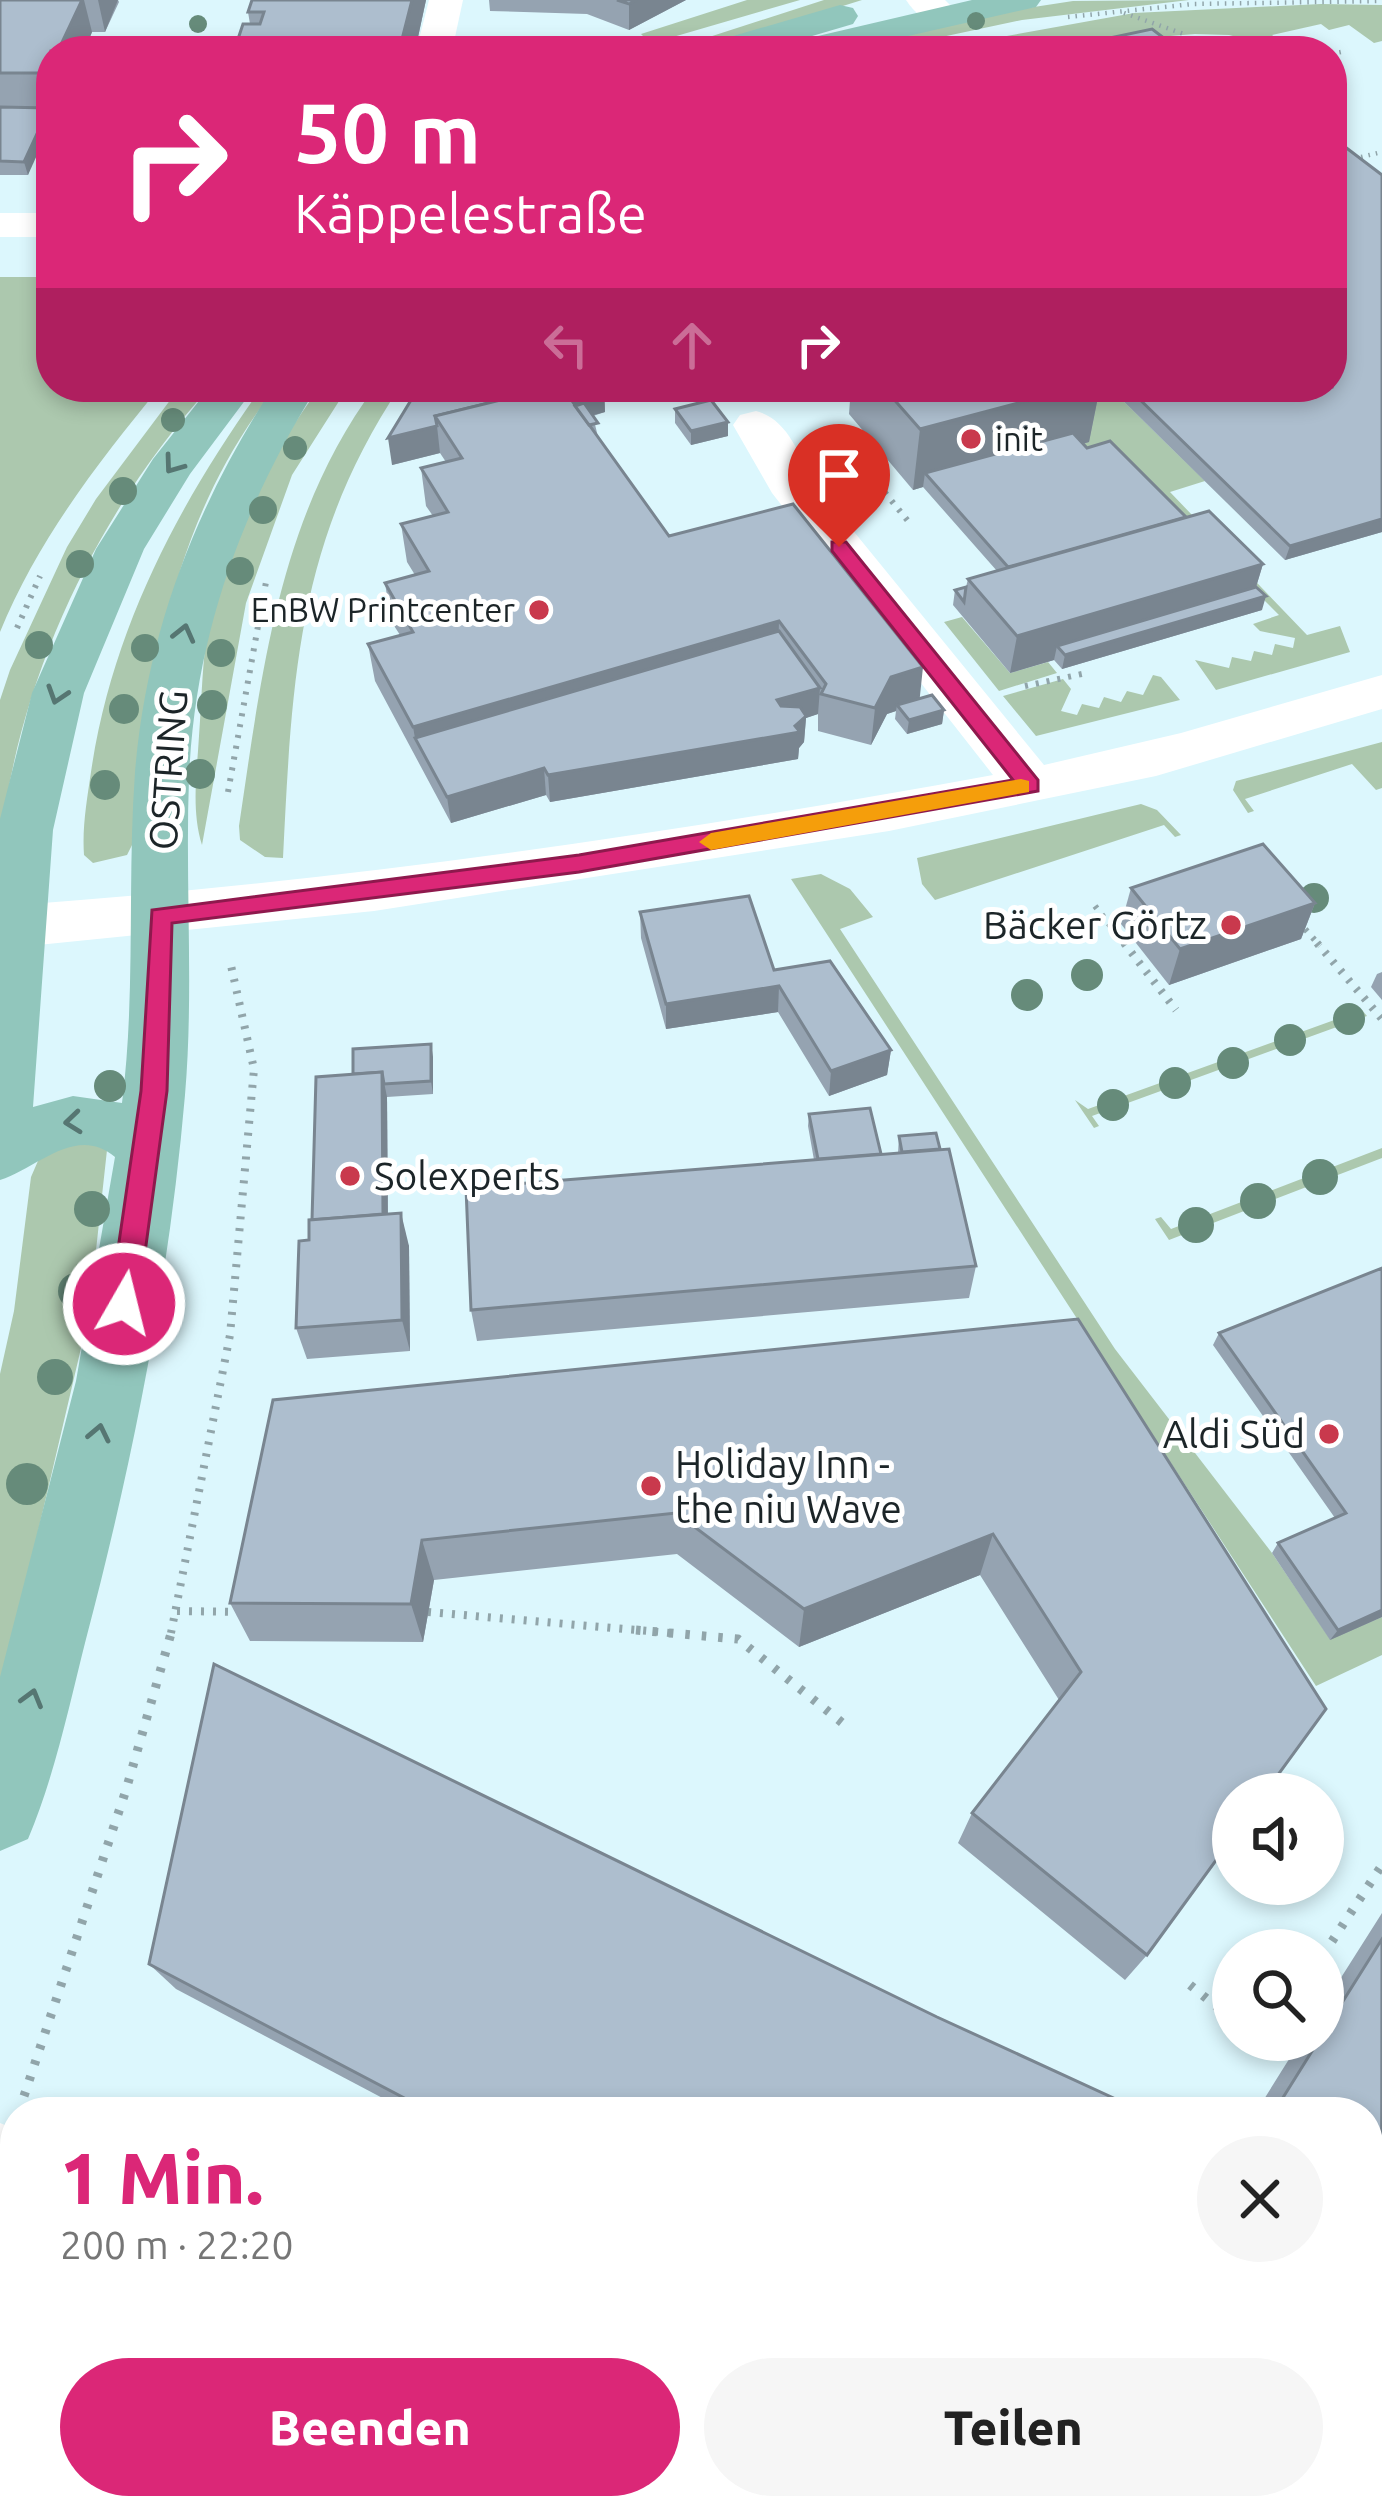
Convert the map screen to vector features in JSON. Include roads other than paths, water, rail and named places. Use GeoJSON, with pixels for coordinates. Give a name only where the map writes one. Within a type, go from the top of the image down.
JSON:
{"type":"FeatureCollection","features":[{"type":"Feature","properties":{"kind":"main road"},"geometry":{"type":"LineString","coordinates":[[777,36],[908,0]]}},
{"type":"Feature","properties":{"kind":"main road"},"geometry":{"type":"LineString","coordinates":[[852,36],[954,6],[1024,0]]}},
{"type":"Feature","properties":{"kind":"main road"},"geometry":{"type":"LineString","coordinates":[[0,1134],[32,787],[70,660],[120,549],[145,506],[222,402]]}},
{"type":"Feature","properties":{"kind":"main road","name":"OSTRING"},"geometry":{"type":"LineString","coordinates":[[0,1811],[75,1547],[119,1342],[154,1091],[190,913],[165,754],[180,649],[200,570],[244,469],[286,402]]}},
{"type":"Feature","properties":{"kind":"main road"},"geometry":{"type":"LineString","coordinates":[[0,1155],[29,1133],[83,1118],[131,1131],[146,1147]]}},
{"type":"Feature","properties":{"kind":"street"},"geometry":{"type":"LineString","coordinates":[[438,36],[446,0]]}},
{"type":"Feature","properties":{"kind":"street"},"geometry":{"type":"LineString","coordinates":[[0,225],[36,225]]}},
{"type":"Feature","properties":{"kind":"street"},"geometry":{"type":"LineString","coordinates":[[756,425],[770,442],[789,483],[1030,785]]}},
{"type":"Feature","properties":{"kind":"street"},"geometry":{"type":"LineString","coordinates":[[18,926],[190,913],[579,864],[1030,785],[1155,758],[1382,692]]}},
{"type":"Feature","properties":{"kind":"place","name":"init"},"geometry":{"type":"Point","coordinates":[971,439]}},
{"type":"Feature","properties":{"kind":"place","name":"EnBW Printcenter"},"geometry":{"type":"Point","coordinates":[539,610]}},
{"type":"Feature","properties":{"kind":"place","name":"Bäcker Görtz"},"geometry":{"type":"Point","coordinates":[1231,925]}},
{"type":"Feature","properties":{"kind":"place","name":"Solexperts"},"geometry":{"type":"Point","coordinates":[350,1176]}},
{"type":"Feature","properties":{"kind":"place","name":"Aldi Süd"},"geometry":{"type":"Point","coordinates":[1329,1434]}},
{"type":"Feature","properties":{"kind":"place","name":"Holiday Inn - the niu Wave"},"geometry":{"type":"Point","coordinates":[651,1486]}}]}
